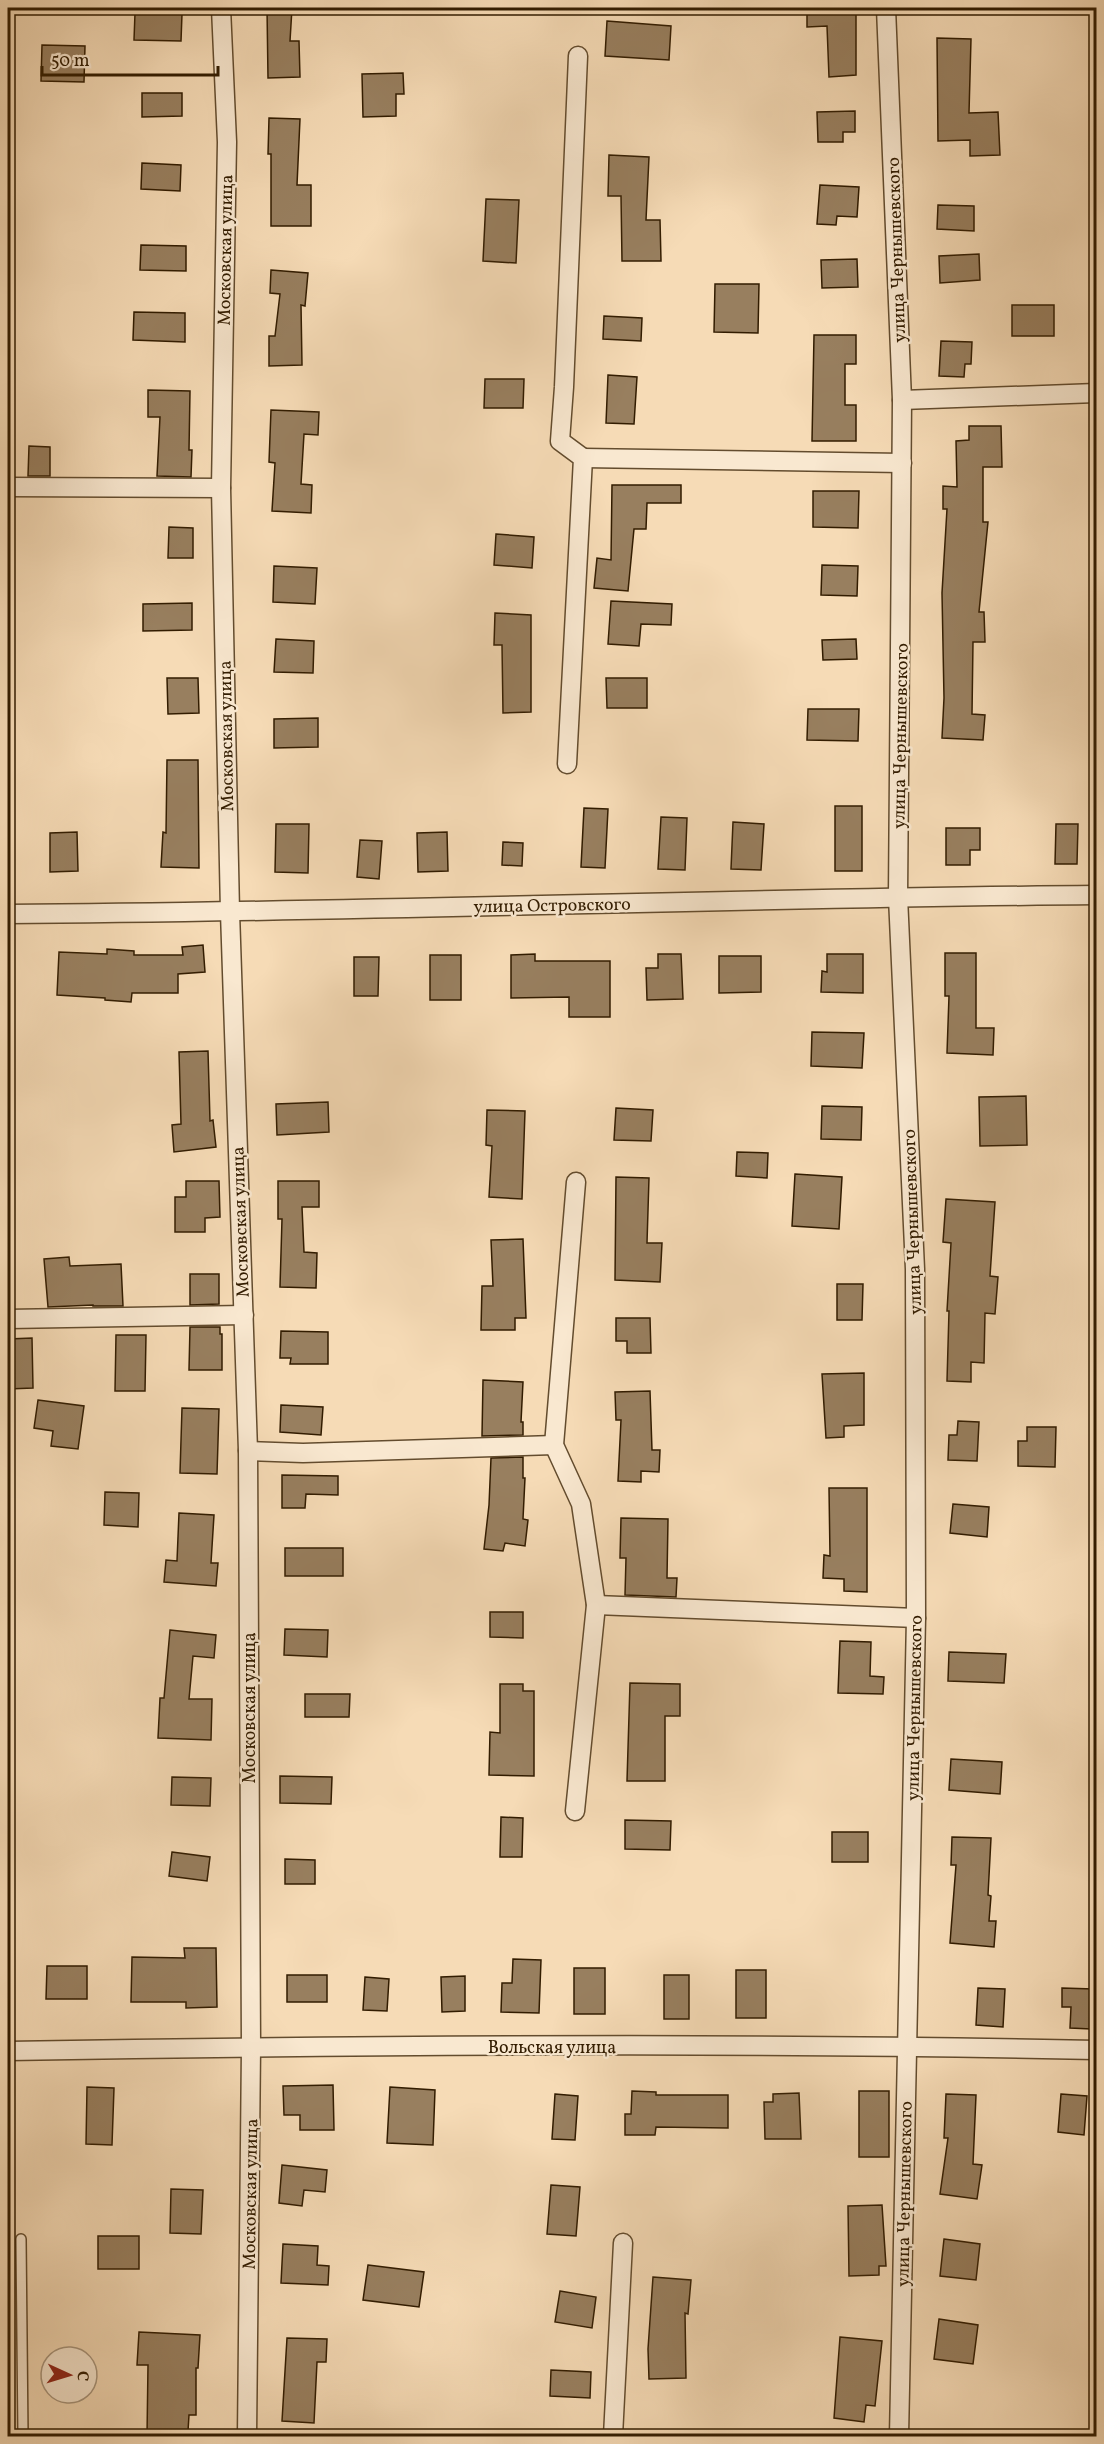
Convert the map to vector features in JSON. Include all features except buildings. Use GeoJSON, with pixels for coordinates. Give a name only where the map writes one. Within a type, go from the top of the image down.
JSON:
{"type":"FeatureCollection","features":[{"type":"Feature","properties":{"kind":"street","name":"Московская улица"},"geometry":{"type":"LineString","coordinates":[[221,8],[227,142],[221,488],[230,912],[248,1451],[251,2047],[247,2436]]}},
{"type":"Feature","properties":{"kind":"street","name":"улица Чернышевского"},"geometry":{"type":"LineString","coordinates":[[886,8],[903,463],[898,897],[915,1269],[916,1618],[899,2436]]}},
{"type":"Feature","properties":{"kind":"street"},"geometry":{"type":"LineString","coordinates":[[578,56],[560,441],[583,458],[903,463]]}},
{"type":"Feature","properties":{"kind":"street"},"geometry":{"type":"LineString","coordinates":[[902,400],[1096,393]]}},
{"type":"Feature","properties":{"kind":"street"},"geometry":{"type":"LineString","coordinates":[[567,764],[583,458]]}},
{"type":"Feature","properties":{"kind":"street"},"geometry":{"type":"LineString","coordinates":[[8,487],[221,488]]}},
{"type":"Feature","properties":{"kind":"street","name":"улица Островского"},"geometry":{"type":"LineString","coordinates":[[8,914],[230,912],[898,897],[1096,895]]}},
{"type":"Feature","properties":{"kind":"street"},"geometry":{"type":"LineString","coordinates":[[575,1811],[596,1605],[580,1504],[554,1445],[576,1182]]}},
{"type":"Feature","properties":{"kind":"street"},"geometry":{"type":"LineString","coordinates":[[8,1319],[244,1315]]}},
{"type":"Feature","properties":{"kind":"street"},"geometry":{"type":"LineString","coordinates":[[248,1451],[303,1452],[554,1445]]}},
{"type":"Feature","properties":{"kind":"street"},"geometry":{"type":"LineString","coordinates":[[596,1605],[916,1618]]}},
{"type":"Feature","properties":{"kind":"street","name":"Вольская улица"},"geometry":{"type":"LineString","coordinates":[[8,2051],[251,2047],[908,2046],[1096,2050]]}},
{"type":"Feature","properties":{"kind":"street"},"geometry":{"type":"LineString","coordinates":[[613,2436],[623,2243]]}},
{"type":"Feature","properties":{"kind":"lane"},"geometry":{"type":"LineString","coordinates":[[21,2239],[23,2436]]}}]}
